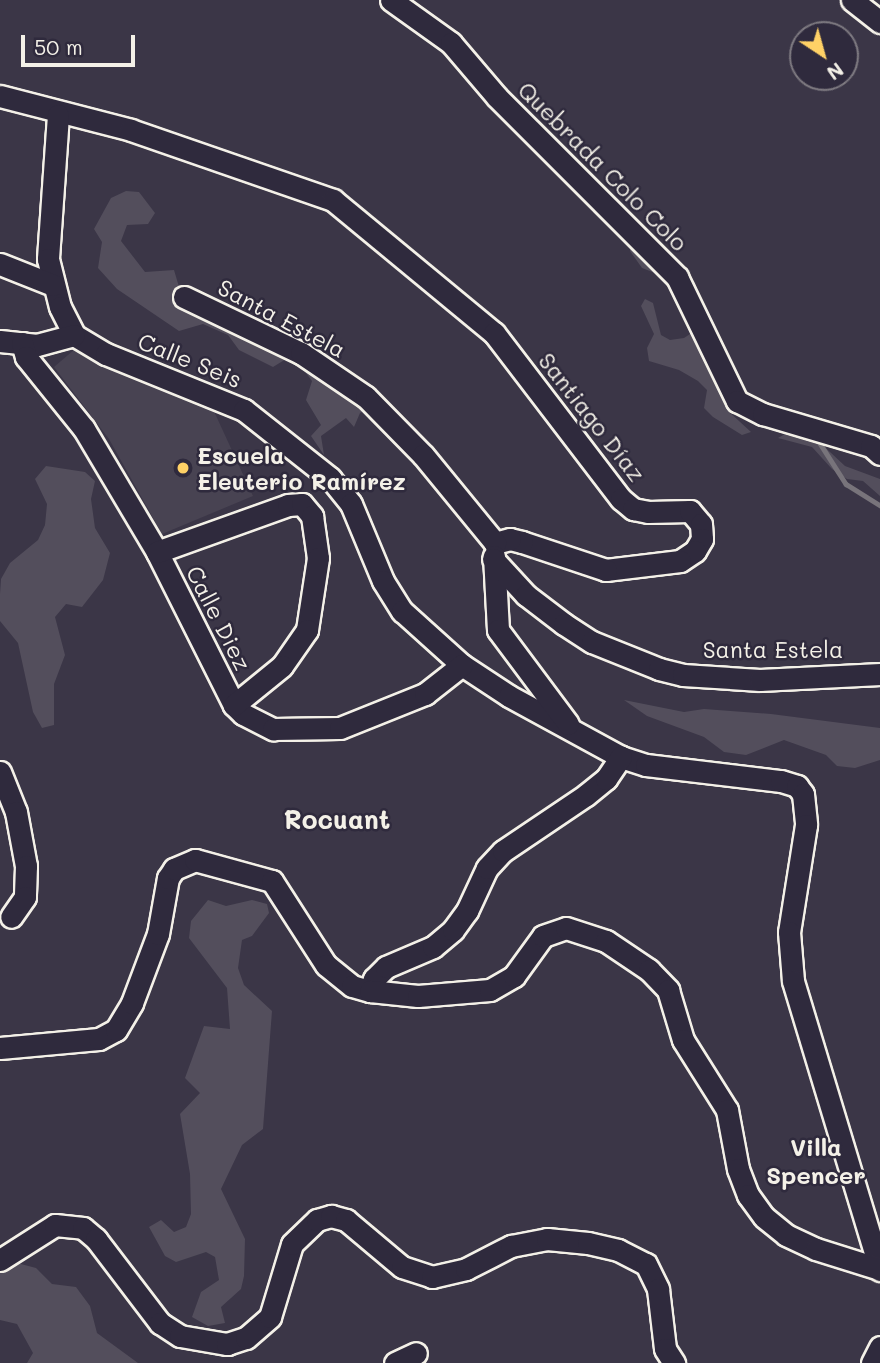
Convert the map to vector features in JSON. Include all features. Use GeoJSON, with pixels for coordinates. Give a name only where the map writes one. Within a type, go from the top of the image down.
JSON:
{"type":"FeatureCollection","features":[{"type":"Feature","properties":{"kind":"street","name":"Quebrada Colo Colo"},"geometry":{"type":"LineString","coordinates":[[391,0],[451,43],[497,97],[677,277],[737,401],[763,414],[871,446],[880,454]]}},
{"type":"Feature","properties":{"kind":"street"},"geometry":{"type":"LineString","coordinates":[[852,0],[880,22]]}},
{"type":"Feature","properties":{"kind":"street"},"geometry":{"type":"LineString","coordinates":[[0,96],[58,115],[48,259],[53,285],[74,335],[37,345],[0,341]]}},
{"type":"Feature","properties":{"kind":"street","name":"Santiago Díaz"},"geometry":{"type":"LineString","coordinates":[[58,115],[131,130],[333,200],[494,333],[621,499],[633,509],[648,512],[690,511],[701,524],[702,539],[695,551],[680,561],[606,570],[510,539],[494,551]]}},
{"type":"Feature","properties":{"kind":"street"},"geometry":{"type":"LineString","coordinates":[[0,264],[53,285]]}},
{"type":"Feature","properties":{"kind":"street","name":"Santa Estela"},"geometry":{"type":"LineString","coordinates":[[184,297],[302,353],[366,397],[424,455],[526,595],[592,642],[683,676],[760,680],[880,674]]}},
{"type":"Feature","properties":{"kind":"street","name":"Calle Seis"},"geometry":{"type":"LineString","coordinates":[[74,335],[106,354],[244,410],[330,478],[364,528],[390,597],[462,665],[621,757],[646,765],[781,781],[797,786],[803,794],[806,825],[789,932],[793,981],[880,1269]]}},
{"type":"Feature","properties":{"kind":"street","name":"Calle Diez"},"geometry":{"type":"LineString","coordinates":[[22,343],[26,357],[84,429],[157,552],[234,705],[273,729],[340,728],[425,694],[462,665]]}},
{"type":"Feature","properties":{"kind":"street"},"geometry":{"type":"LineString","coordinates":[[157,552],[288,505],[302,504],[312,516],[318,558],[307,630],[282,666],[234,705]]}},
{"type":"Feature","properties":{"kind":"street"},"geometry":{"type":"LineString","coordinates":[[494,551],[498,630],[573,731]]}},
{"type":"Feature","properties":{"kind":"street"},"geometry":{"type":"LineString","coordinates":[[370,991],[374,978],[386,967],[433,947],[453,930],[467,911],[487,868],[503,851],[586,795],[606,779],[621,757]]}},
{"type":"Feature","properties":{"kind":"street"},"geometry":{"type":"LineString","coordinates":[[0,772],[16,812],[26,866],[25,897],[11,917]]}},
{"type":"Feature","properties":{"kind":"street"},"geometry":{"type":"LineString","coordinates":[[0,1048],[99,1039],[116,1030],[132,1003],[158,934],[167,878],[174,869],[195,860],[272,881],[326,965],[352,985],[370,991],[418,996],[490,990],[514,976],[543,936],[566,928],[606,941],[649,970],[668,990],[683,1040],[727,1110],[738,1169],[748,1195],[764,1217],[786,1235],[816,1249],[880,1269]]}},
{"type":"Feature","properties":{"kind":"street"},"geometry":{"type":"LineString","coordinates":[[0,1260],[55,1224],[83,1228],[96,1239],[160,1323],[192,1340],[228,1344],[246,1338],[270,1317],[292,1244],[317,1220],[331,1216],[346,1220],[402,1267],[432,1277],[535,1241],[588,1243],[618,1250],[646,1264],[658,1289],[665,1349],[674,1363]]}},
{"type":"Feature","properties":{"kind":"street"},"geometry":{"type":"LineString","coordinates":[[872,1363],[880,1348]]}},
{"type":"Feature","properties":{"kind":"street"},"geometry":{"type":"LineString","coordinates":[[396,1363],[415,1353]]}},
{"type":"Feature","properties":{"kind":"shaded area"},"geometry":{"type":"Polygon","coordinates":[[[126,191],[139,192],[155,213],[148,224],[127,225],[121,241],[145,272],[174,270],[182,297],[306,348],[385,405],[405,428],[406,438],[389,437],[371,407],[360,413],[354,427],[346,418],[321,436],[324,455],[311,436],[321,425],[306,400],[312,381],[297,361],[286,359],[273,367],[239,350],[228,335],[203,324],[179,331],[117,289],[98,268],[102,242],[94,229],[111,198],[126,191]]]}},
{"type":"Feature","properties":{"kind":"shaded area"},"geometry":{"type":"Polygon","coordinates":[[[633,235],[695,282],[726,389],[727,410],[751,432],[742,435],[713,417],[704,408],[707,390],[698,381],[679,370],[649,361],[647,348],[654,334],[641,306],[645,299],[653,303],[661,335],[670,340],[684,338],[696,330],[668,278],[642,268],[630,251],[633,235]]]}},
{"type":"Feature","properties":{"kind":"shaded area","name":"Escuela Eleuterio Ramírez"},"geometry":{"type":"Polygon","coordinates":[[[75,349],[212,407],[253,496],[162,534],[109,439],[54,367],[75,349]]]}},
{"type":"Feature","properties":{"kind":"shaded area"},"geometry":{"type":"Polygon","coordinates":[[[792,430],[815,438],[845,466],[880,479],[880,496],[863,481],[847,479],[832,469],[812,447],[778,438],[792,430]]]}},
{"type":"Feature","properties":{"kind":"shaded area"},"geometry":{"type":"Polygon","coordinates":[[[46,466],[85,472],[95,481],[91,499],[95,528],[110,553],[103,580],[82,607],[66,604],[55,617],[65,655],[54,684],[54,725],[42,728],[33,712],[18,643],[0,621],[0,594],[1,579],[10,563],[38,540],[45,525],[47,504],[35,479],[46,466]]]}},
{"type":"Feature","properties":{"kind":"shaded area"},"geometry":{"type":"Polygon","coordinates":[[[624,700],[684,712],[704,709],[771,714],[880,728],[880,760],[855,768],[837,766],[826,755],[784,740],[746,755],[724,752],[704,737],[647,716],[624,700]]]}},
{"type":"Feature","properties":{"kind":"shaded area"},"geometry":{"type":"Polygon","coordinates":[[[208,900],[226,906],[252,900],[267,904],[269,913],[252,936],[242,940],[238,968],[244,985],[272,1011],[263,1129],[242,1145],[221,1189],[245,1239],[244,1276],[241,1289],[221,1307],[225,1323],[208,1326],[192,1317],[201,1292],[219,1280],[215,1257],[206,1252],[176,1262],[165,1256],[149,1227],[161,1220],[174,1232],[186,1227],[191,1214],[190,1174],[180,1114],[200,1093],[185,1078],[204,1026],[230,1029],[227,988],[189,938],[191,921],[208,900]]]}},
{"type":"Feature","properties":{"kind":"shaded area"},"geometry":{"type":"Polygon","coordinates":[[[17,1263],[36,1268],[52,1284],[76,1287],[90,1306],[97,1333],[138,1363],[27,1363],[33,1353],[17,1324],[0,1320],[0,1267],[17,1263]]]}},
{"type":"Feature","properties":{"kind":"waterway","name":"Quebrada Colo Colo"},"geometry":{"type":"LineString","coordinates":[[816,437],[846,484],[880,505]]}},
{"type":"Feature","properties":{"kind":"place","name":"Escuela Eleuterio Ramírez"},"geometry":{"type":"Point","coordinates":[183,468]}},
{"type":"Feature","properties":{"kind":"district","name":"Rocuant"},"geometry":{"type":"Point","coordinates":[337,820]}},
{"type":"Feature","properties":{"kind":"district","name":"Villa Spencer"},"geometry":{"type":"Point","coordinates":[816,1161]}}]}
